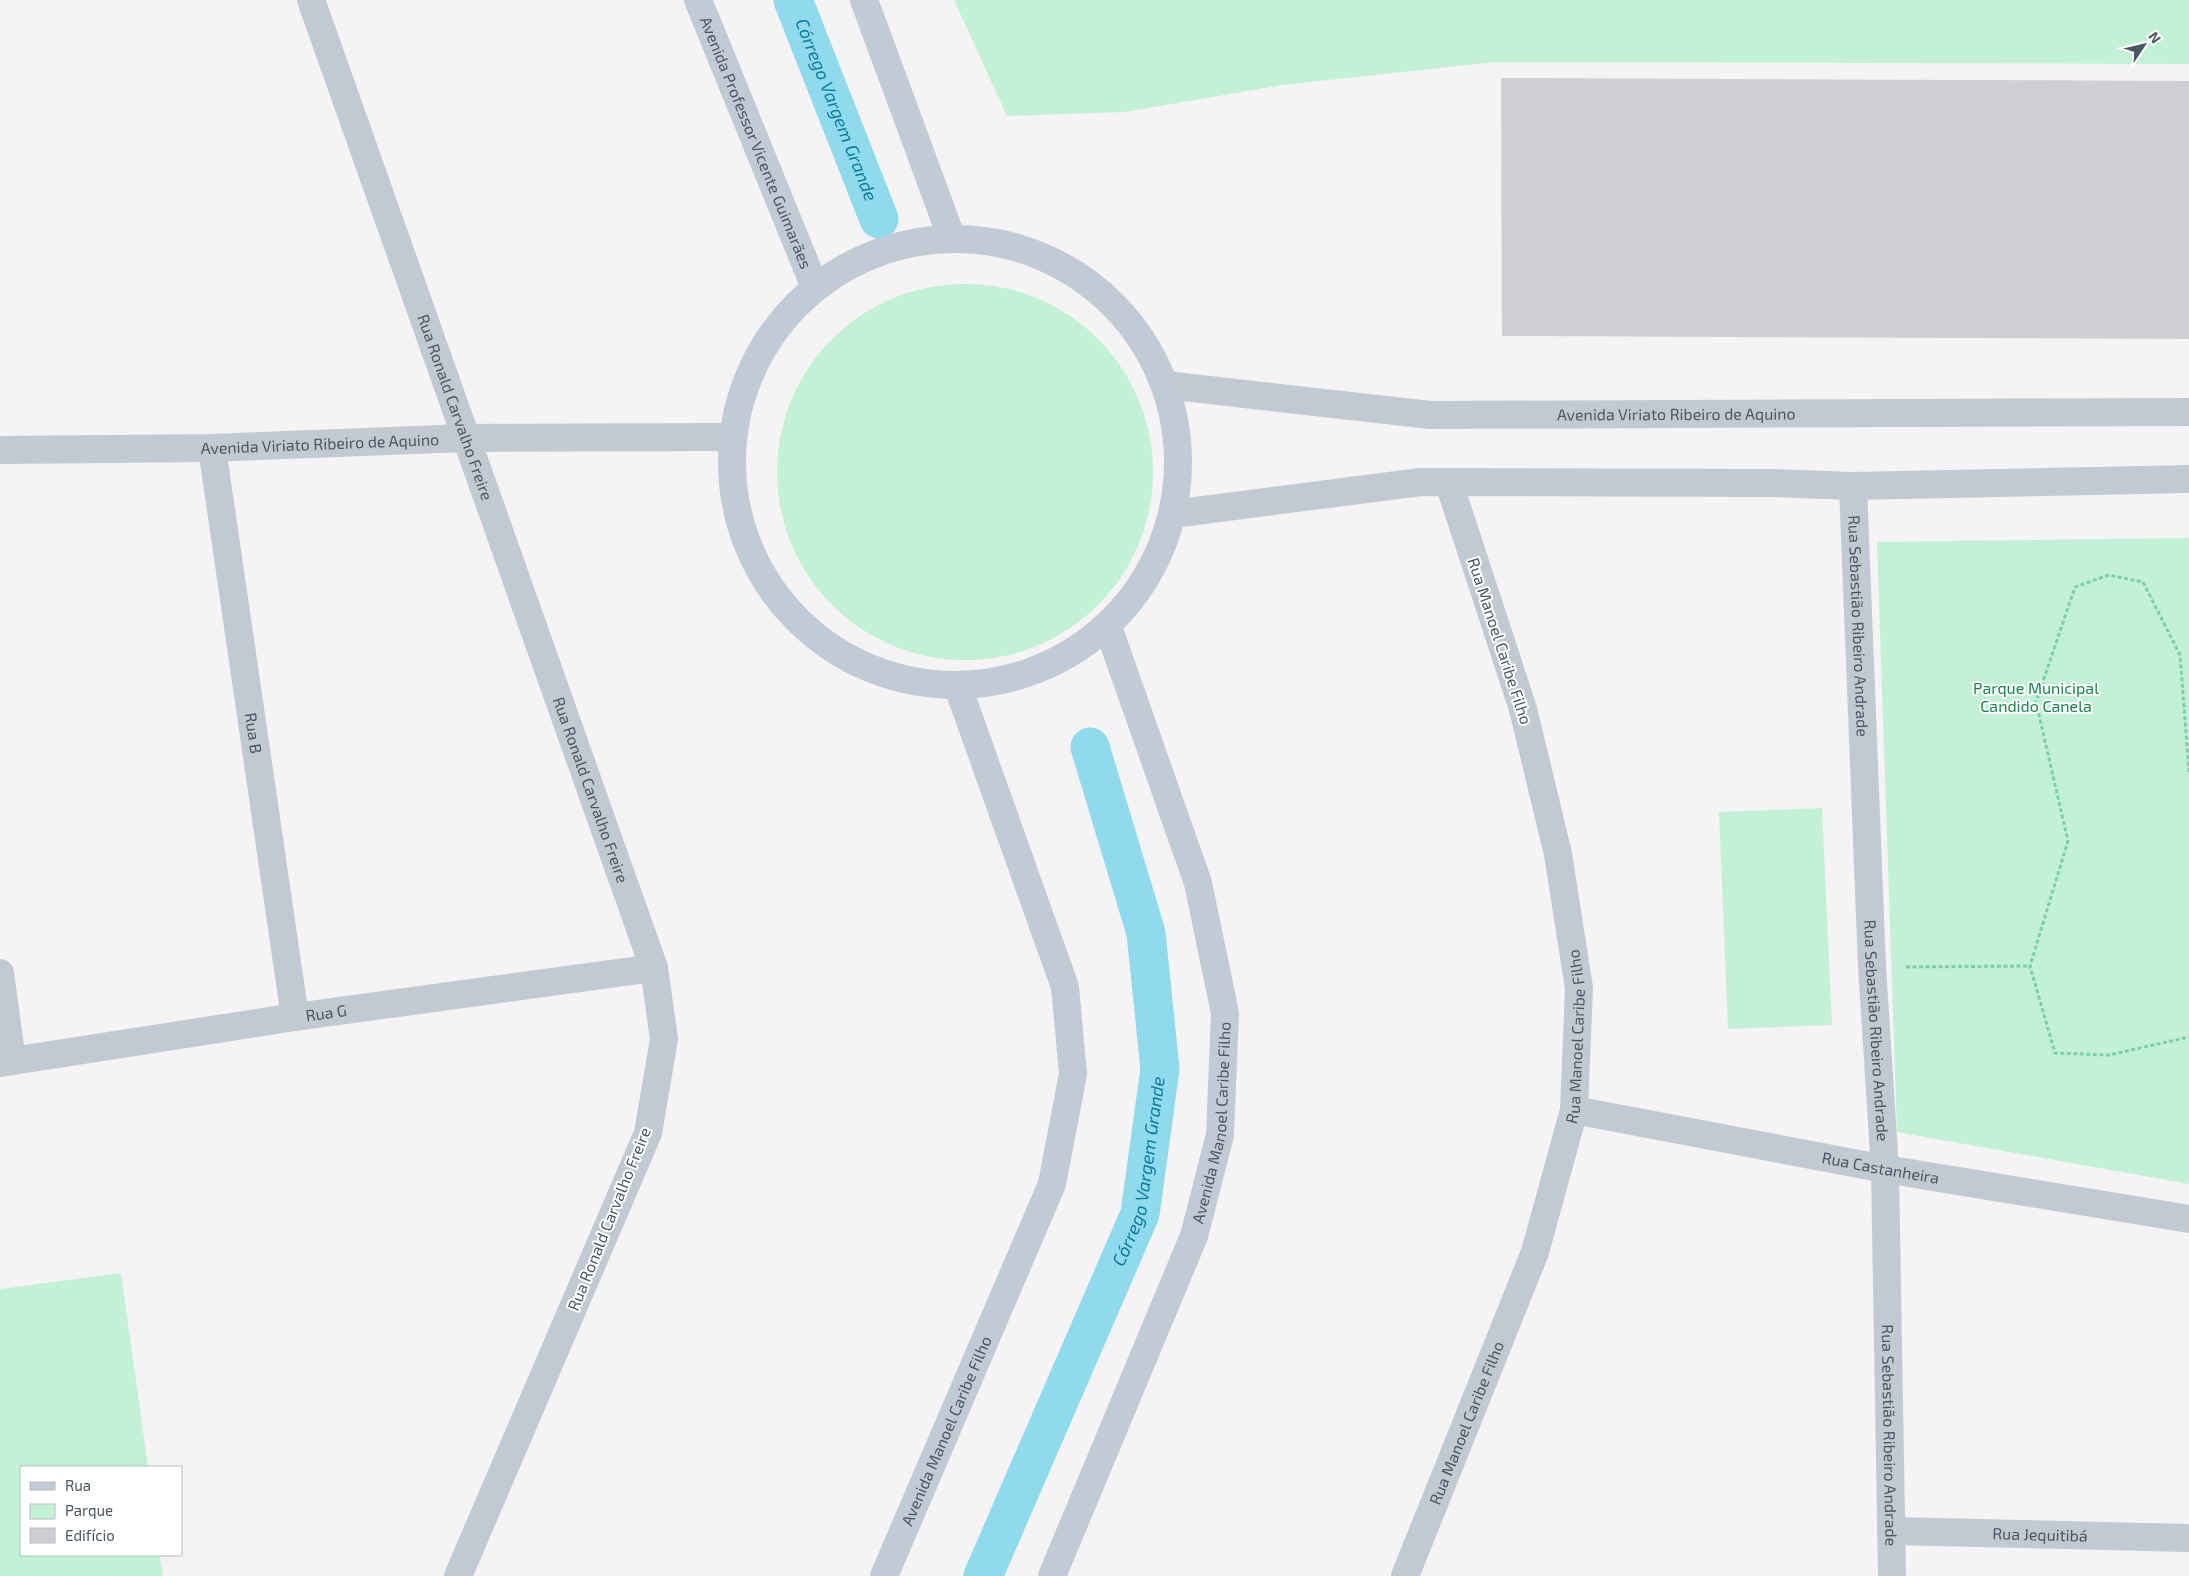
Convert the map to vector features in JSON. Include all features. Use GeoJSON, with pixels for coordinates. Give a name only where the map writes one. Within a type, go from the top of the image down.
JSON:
{"type":"FeatureCollection","features":[{"type":"Feature","properties":{"kind":"main road","name":"Avenida Professor Vicente Guimarães"},"geometry":{"type":"LineString","coordinates":[[698,0],[814,285]]}},
{"type":"Feature","properties":{"kind":"main road"},"geometry":{"type":"LineString","coordinates":[[864,0],[951,236]]}},
{"type":"Feature","properties":{"kind":"main road"},"geometry":{"type":"LineString","coordinates":[[951,236],[1020,246],[1082,276],[1132,324],[1166,385],[1179,449],[1174,514],[1160,556],[1137,594],[1108,627],[1064,659],[1013,680],[958,687],[896,678],[871,668],[838,653],[789,613],[753,561],[750,552],[733,500],[731,437],[757,353],[814,285],[878,250],[951,236]]}},
{"type":"Feature","properties":{"kind":"main road","name":"Avenida Manoel Caribe Filho"},"geometry":{"type":"LineString","coordinates":[[1052,1576],[1194,1236],[1220,1135],[1225,1013],[1198,883],[1108,627]]}},
{"type":"Feature","properties":{"kind":"main road","name":"Avenida Manoel Caribe Filho"},"geometry":{"type":"LineString","coordinates":[[884,1576],[1052,1184],[1073,1074],[1065,987],[958,687]]}},
{"type":"Feature","properties":{"kind":"street","name":"Rua Ronald Carvalho Freire"},"geometry":{"type":"LineString","coordinates":[[311,0],[654,968],[664,1039],[648,1133],[458,1576]]}},
{"type":"Feature","properties":{"kind":"street","name":"Avenida Viriato Ribeiro de Aquino"},"geometry":{"type":"LineString","coordinates":[[1166,385],[1430,415],[2189,412]]}},
{"type":"Feature","properties":{"kind":"street","name":"Avenida Viriato Ribeiro de Aquino"},"geometry":{"type":"LineString","coordinates":[[0,450],[212,448],[466,438],[731,437]]}},
{"type":"Feature","properties":{"kind":"street","name":"Rua B"},"geometry":{"type":"LineString","coordinates":[[212,448],[295,1017]]}},
{"type":"Feature","properties":{"kind":"street"},"geometry":{"type":"LineString","coordinates":[[1174,514],[1421,482],[1772,483],[1853,486],[2189,480]]}},
{"type":"Feature","properties":{"kind":"street","name":"Rua Manoel Caribe Filho"},"geometry":{"type":"LineString","coordinates":[[1405,1576],[1535,1252],[1574,1110],[1579,988],[1558,854],[1523,709],[1449,483]]}},
{"type":"Feature","properties":{"kind":"street","name":"Rua Sebastião Ribeiro Andrade"},"geometry":{"type":"LineString","coordinates":[[1853,486],[1872,968],[1885,1169],[1892,1576]]}},
{"type":"Feature","properties":{"kind":"street","name":"Rua G"},"geometry":{"type":"LineString","coordinates":[[6,1062],[295,1017],[654,968]]}},
{"type":"Feature","properties":{"kind":"street"},"geometry":{"type":"LineString","coordinates":[[0,973],[6,1062]]}},
{"type":"Feature","properties":{"kind":"street","name":"Rua Castanheira"},"geometry":{"type":"LineString","coordinates":[[1574,1110],[1885,1169],[2189,1219]]}},
{"type":"Feature","properties":{"kind":"street","name":"Rua Jequitibá"},"geometry":{"type":"LineString","coordinates":[[1891,1532],[2189,1538]]}},
{"type":"Feature","properties":{"kind":"path"},"geometry":{"type":"LineString","coordinates":[[2189,772],[2180,655],[2143,582],[2110,575],[2075,587],[2036,702],[2068,841],[2030,966],[2055,1053],[2109,1055],[2189,1037]]}},
{"type":"Feature","properties":{"kind":"path"},"geometry":{"type":"LineString","coordinates":[[1872,968],[2030,966]]}},
{"type":"Feature","properties":{"kind":"green space"},"geometry":{"type":"Polygon","coordinates":[[[954,0],[2189,0],[2189,64],[1496,62],[1282,85],[1125,112],[1007,116],[954,0]]]}},
{"type":"Feature","properties":{"kind":"green space"},"geometry":{"type":"Polygon","coordinates":[[[965,284],[1002,287],[1037,298],[1070,316],[1098,339],[1121,367],[1139,400],[1150,435],[1153,472],[1150,509],[1139,544],[1121,577],[1098,605],[1070,628],[1037,646],[1002,657],[965,660],[928,657],[893,646],[860,628],[832,605],[809,577],[791,544],[780,509],[777,472],[780,435],[791,400],[809,367],[832,339],[860,316],[893,298],[928,287],[965,284]]]}},
{"type":"Feature","properties":{"kind":"green space","name":"Parque Municipal Candido Canela"},"geometry":{"type":"Polygon","coordinates":[[[2189,538],[2189,1184],[1897,1132],[1877,542],[2189,538]]]}},
{"type":"Feature","properties":{"kind":"green space"},"geometry":{"type":"Polygon","coordinates":[[[1822,808],[1832,1025],[1728,1029],[1719,812],[1822,808]]]}},
{"type":"Feature","properties":{"kind":"green space"},"geometry":{"type":"Polygon","coordinates":[[[121,1273],[148,1466],[20,1466],[20,1556],[160,1556],[163,1576],[0,1576],[0,1289],[121,1273]]]}},
{"type":"Feature","properties":{"kind":"building"},"geometry":{"type":"Polygon","coordinates":[[[1501,78],[2189,81],[2189,339],[1502,336],[1501,78]]]}},
{"type":"Feature","properties":{"kind":"waterway","name":"Córrego Vargem Grande"},"geometry":{"type":"LineString","coordinates":[[793,0],[879,219]]}},
{"type":"Feature","properties":{"kind":"waterway","name":"Córrego Vargem Grande"},"geometry":{"type":"LineString","coordinates":[[983,1576],[1140,1214],[1160,1069],[1146,933],[1090,747]]}}]}
